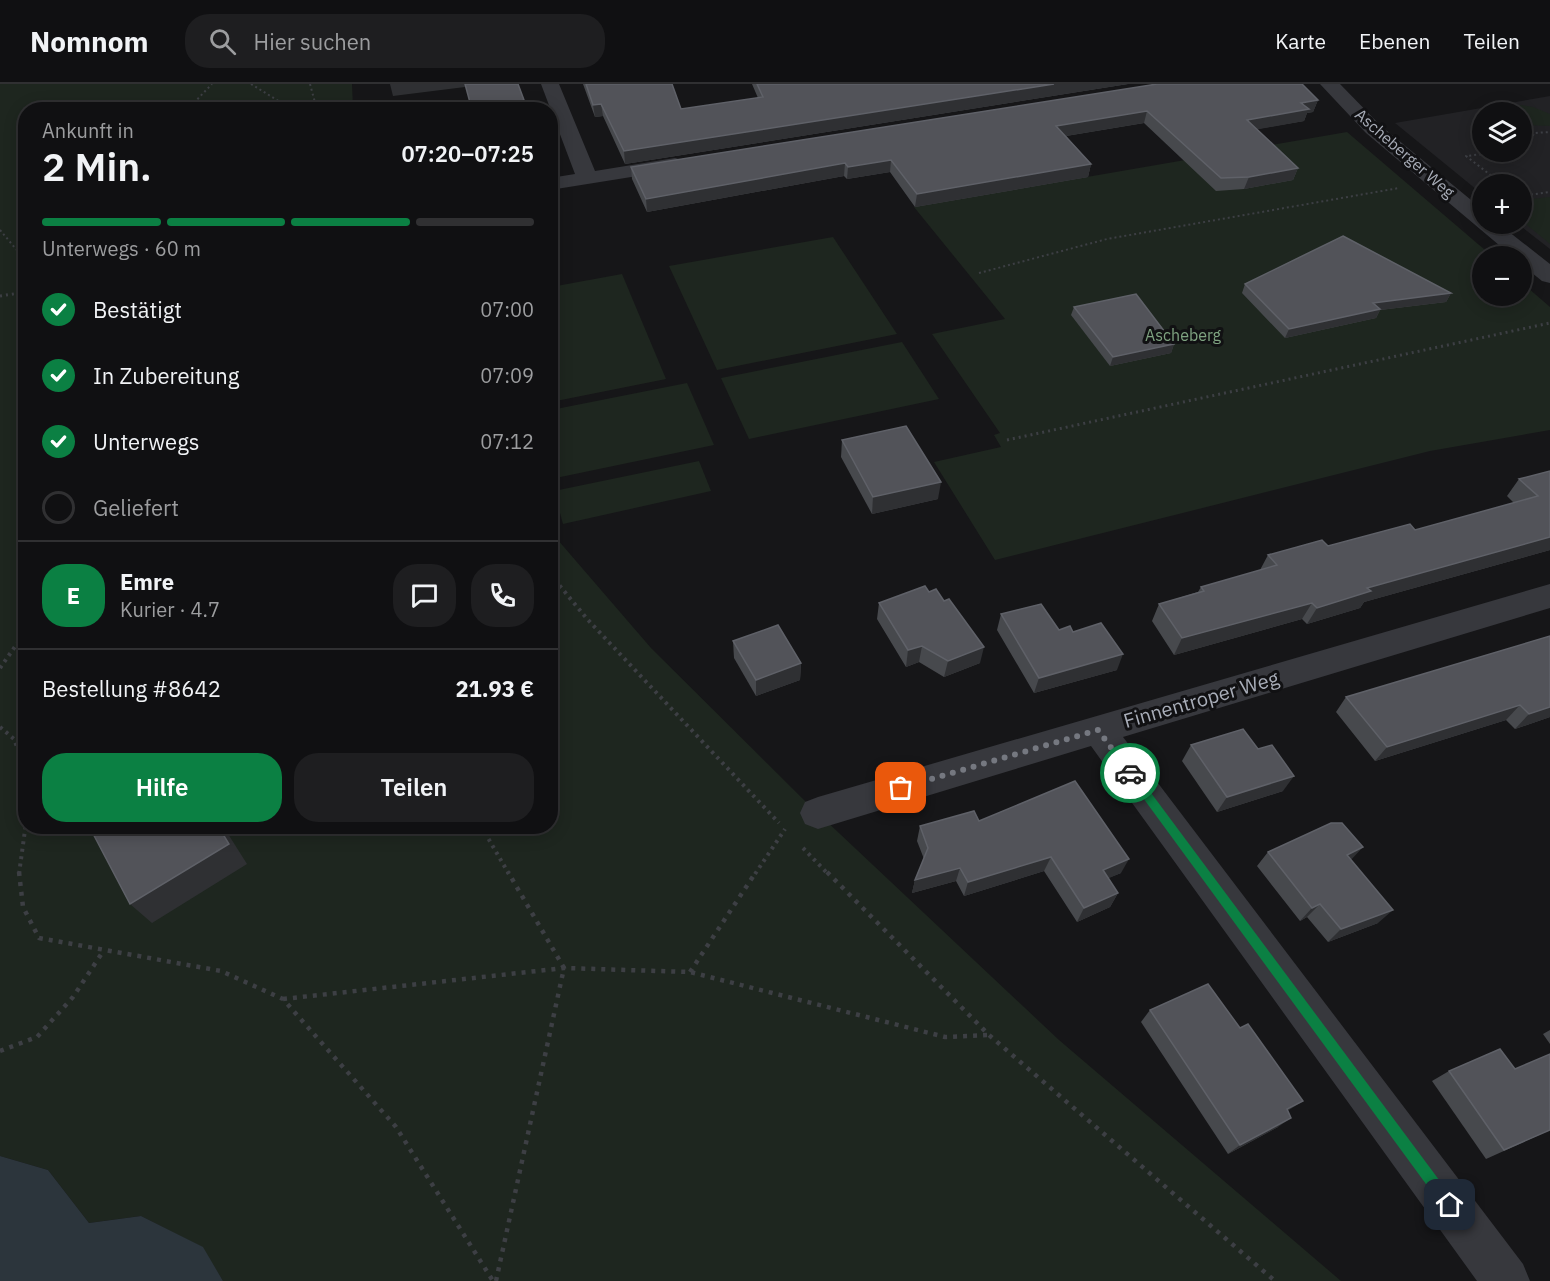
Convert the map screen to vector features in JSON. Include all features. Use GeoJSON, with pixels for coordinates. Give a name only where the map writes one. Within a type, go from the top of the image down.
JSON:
{"type":"FeatureCollection","features":[{"type":"Feature","properties":{"kind":"street"},"geometry":{"type":"LineString","coordinates":[[550,84],[557,102]]}},
{"type":"Feature","properties":{"kind":"street","name":"Ascheberger Weg"},"geometry":{"type":"LineString","coordinates":[[1329,84],[1373,129],[1472,212]]}},
{"type":"Feature","properties":{"kind":"street"},"geometry":{"type":"LineString","coordinates":[[558,104],[587,178]]}},
{"type":"Feature","properties":{"kind":"street"},"geometry":{"type":"LineString","coordinates":[[558,183],[693,161]]}},
{"type":"Feature","properties":{"kind":"street"},"geometry":{"type":"LineString","coordinates":[[1498,234],[1550,276]]}},
{"type":"Feature","properties":{"kind":"street","name":"Finnentroper Weg"},"geometry":{"type":"LineString","coordinates":[[818,813],[1550,596]]}},
{"type":"Feature","properties":{"kind":"street"},"geometry":{"type":"LineString","coordinates":[[1098,730],[1506,1281]]}},
{"type":"Feature","properties":{"kind":"path"},"geometry":{"type":"LineString","coordinates":[[195,102],[212,84]]}},
{"type":"Feature","properties":{"kind":"path"},"geometry":{"type":"LineString","coordinates":[[251,84],[280,102]]}},
{"type":"Feature","properties":{"kind":"path"},"geometry":{"type":"LineString","coordinates":[[310,84],[315,102]]}},
{"type":"Feature","properties":{"kind":"path"},"geometry":{"type":"LineString","coordinates":[[1532,138],[1534,133],[1550,132]]}},
{"type":"Feature","properties":{"kind":"path"},"geometry":{"type":"LineString","coordinates":[[1474,162],[1489,174]]}},
{"type":"Feature","properties":{"kind":"path"},"geometry":{"type":"LineString","coordinates":[[979,273],[1107,239],[1435,182]]}},
{"type":"Feature","properties":{"kind":"path"},"geometry":{"type":"LineString","coordinates":[[1532,194],[1550,192]]}},
{"type":"Feature","properties":{"kind":"path"},"geometry":{"type":"LineString","coordinates":[[0,230],[18,251]]}},
{"type":"Feature","properties":{"kind":"path"},"geometry":{"type":"LineString","coordinates":[[0,296],[18,293]]}},
{"type":"Feature","properties":{"kind":"path"},"geometry":{"type":"LineString","coordinates":[[1007,440],[1550,323]]}},
{"type":"Feature","properties":{"kind":"path"},"geometry":{"type":"LineString","coordinates":[[558,584],[588,620],[793,837]]}},
{"type":"Feature","properties":{"kind":"path"},"geometry":{"type":"LineString","coordinates":[[0,668],[18,642]]}},
{"type":"Feature","properties":{"kind":"path"},"geometry":{"type":"LineString","coordinates":[[0,727],[14,739],[18,750]]}},
{"type":"Feature","properties":{"kind":"path"},"geometry":{"type":"LineString","coordinates":[[690,972],[785,829]]}},
{"type":"Feature","properties":{"kind":"path"},"geometry":{"type":"LineString","coordinates":[[24,834],[16,881],[23,914],[39,938],[221,971],[283,999],[396,1126],[494,1281]]}},
{"type":"Feature","properties":{"kind":"path"},"geometry":{"type":"LineString","coordinates":[[487,834],[564,968],[494,1281]]}},
{"type":"Feature","properties":{"kind":"path"},"geometry":{"type":"LineString","coordinates":[[801,846],[989,1035],[1275,1281]]}},
{"type":"Feature","properties":{"kind":"path"},"geometry":{"type":"LineString","coordinates":[[0,1051],[37,1037],[73,997],[105,950]]}},
{"type":"Feature","properties":{"kind":"path"},"geometry":{"type":"LineString","coordinates":[[283,999],[564,968],[690,972],[945,1036],[989,1035]]}},
{"type":"Feature","properties":{"kind":"shaded area"},"geometry":{"type":"Polygon","coordinates":[[[1550,96],[1550,249],[1531,234],[1532,174],[1472,174],[1472,186],[1395,123],[1472,110],[1472,162],[1532,162],[1532,102],[1516,102],[1550,96]]]}},
{"type":"Feature","properties":{"kind":"shaded area"},"geometry":{"type":"Polygon","coordinates":[[[0,1156],[48,1170],[89,1223],[141,1216],[203,1247],[223,1281],[0,1281],[0,1156]]]}},
{"type":"Feature","properties":{"kind":"green space"},"geometry":{"type":"Polygon","coordinates":[[[0,84],[352,84],[353,102],[18,102],[18,834],[558,834],[558,540],[651,648],[806,802],[1059,1040],[1341,1281],[223,1281],[202,1247],[141,1216],[89,1223],[48,1170],[0,1156],[0,84]]]}},
{"type":"Feature","properties":{"kind":"green space"},"geometry":{"type":"Polygon","coordinates":[[[1532,107],[1550,114],[1550,126],[1532,125],[1532,107]]]}},
{"type":"Feature","properties":{"kind":"green space","name":"Ascheberg"},"geometry":{"type":"Polygon","coordinates":[[[1347,132],[1480,246],[1472,246],[1472,306],[1532,306],[1532,291],[1550,307],[1550,430],[1430,451],[995,560],[934,462],[1001,447],[994,435],[1000,433],[932,334],[1005,319],[914,207],[1347,132]]]}},
{"type":"Feature","properties":{"kind":"green space"},"geometry":{"type":"Polygon","coordinates":[[[1550,197],[1550,244],[1532,229],[1532,199],[1550,197]]]}},
{"type":"Feature","properties":{"kind":"green space"},"geometry":{"type":"Polygon","coordinates":[[[833,237],[897,334],[717,370],[669,266],[833,237]]]}},
{"type":"Feature","properties":{"kind":"green space"},"geometry":{"type":"Polygon","coordinates":[[[622,274],[666,379],[558,401],[558,286],[622,274]]]}},
{"type":"Feature","properties":{"kind":"green space"},"geometry":{"type":"Polygon","coordinates":[[[902,342],[939,399],[749,439],[721,378],[902,342]]]}},
{"type":"Feature","properties":{"kind":"green space"},"geometry":{"type":"Polygon","coordinates":[[[687,383],[714,445],[558,478],[558,409],[687,383]]]}},
{"type":"Feature","properties":{"kind":"green space"},"geometry":{"type":"Polygon","coordinates":[[[699,461],[711,491],[563,524],[558,506],[558,490],[699,461]]]}},
{"type":"Feature","properties":{"kind":"building"},"geometry":{"type":"Polygon","coordinates":[[[465,84],[518,84],[524,100],[521,102],[470,102],[465,84]]]}},
{"type":"Feature","properties":{"kind":"building"},"geometry":{"type":"Polygon","coordinates":[[[586,84],[672,84],[681,109],[763,97],[757,84],[1054,84],[624,151],[601,104],[593,105],[586,84]]]}},
{"type":"Feature","properties":{"kind":"building"},"geometry":{"type":"Polygon","coordinates":[[[1157,84],[1302,84],[1318,100],[1301,103],[1309,109],[1247,120],[1298,168],[1249,177],[1221,178],[1147,111],[1056,126],[1091,164],[917,194],[891,160],[848,167],[845,163],[646,199],[631,167],[1157,84]]]}},
{"type":"Feature","properties":{"kind":"building"},"geometry":{"type":"Polygon","coordinates":[[[1343,236],[1451,293],[1373,303],[1380,309],[1289,329],[1245,284],[1343,236]]]}},
{"type":"Feature","properties":{"kind":"building"},"geometry":{"type":"Polygon","coordinates":[[[1136,294],[1174,344],[1113,357],[1074,307],[1136,294]]]}},
{"type":"Feature","properties":{"kind":"building"},"geometry":{"type":"Polygon","coordinates":[[[906,426],[941,482],[873,497],[842,440],[906,426]]]}},
{"type":"Feature","properties":{"kind":"building"},"geometry":{"type":"Polygon","coordinates":[[[1550,471],[1550,537],[1367,588],[1371,591],[1317,608],[1312,603],[1182,638],[1159,604],[1204,591],[1201,587],[1277,565],[1268,555],[1322,540],[1328,546],[1410,524],[1415,530],[1538,496],[1519,479],[1550,471]]]}},
{"type":"Feature","properties":{"kind":"building"},"geometry":{"type":"Polygon","coordinates":[[[925,586],[929,592],[936,589],[944,601],[949,599],[984,647],[948,661],[922,646],[908,650],[879,603],[925,586]]]}},
{"type":"Feature","properties":{"kind":"building"},"geometry":{"type":"Polygon","coordinates":[[[1041,604],[1059,630],[1070,626],[1073,632],[1101,623],[1123,654],[1039,678],[1001,614],[1041,604]]]}},
{"type":"Feature","properties":{"kind":"building"},"geometry":{"type":"Polygon","coordinates":[[[778,625],[801,663],[756,680],[733,641],[778,625]]]}},
{"type":"Feature","properties":{"kind":"building"},"geometry":{"type":"Polygon","coordinates":[[[1550,636],[1550,707],[1529,714],[1520,705],[1387,747],[1346,697],[1550,636]]]}},
{"type":"Feature","properties":{"kind":"building"},"geometry":{"type":"Polygon","coordinates":[[[1243,729],[1258,749],[1272,745],[1294,776],[1227,797],[1191,745],[1243,729]]]}},
{"type":"Feature","properties":{"kind":"building"},"geometry":{"type":"Polygon","coordinates":[[[1075,781],[1129,859],[1103,870],[1118,893],[1084,908],[1051,857],[968,882],[960,868],[915,880],[928,848],[920,826],[974,811],[979,821],[1075,781]]]}},
{"type":"Feature","properties":{"kind":"building"},"geometry":{"type":"Polygon","coordinates":[[[1331,823],[1342,823],[1363,847],[1347,855],[1393,910],[1341,929],[1320,904],[1312,908],[1268,852],[1331,823]]]}},
{"type":"Feature","properties":{"kind":"building"},"geometry":{"type":"Polygon","coordinates":[[[93,834],[223,834],[229,844],[130,904],[93,834]]]}},
{"type":"Feature","properties":{"kind":"building"},"geometry":{"type":"Polygon","coordinates":[[[1208,984],[1240,1028],[1248,1024],[1303,1101],[1287,1109],[1291,1118],[1240,1145],[1150,1010],[1208,984]]]}},
{"type":"Feature","properties":{"kind":"building"},"geometry":{"type":"Polygon","coordinates":[[[1500,1049],[1515,1069],[1550,1054],[1550,1130],[1504,1150],[1449,1071],[1500,1049]]]}},
{"type":"Feature","properties":{"kind":"way so far"},"geometry":{"type":"LineString","coordinates":[[901,788],[1098,730],[1130,773]]}},
{"type":"Feature","properties":{"kind":"route"},"geometry":{"type":"LineString","coordinates":[[1130,773],[1450,1205]]}}]}
